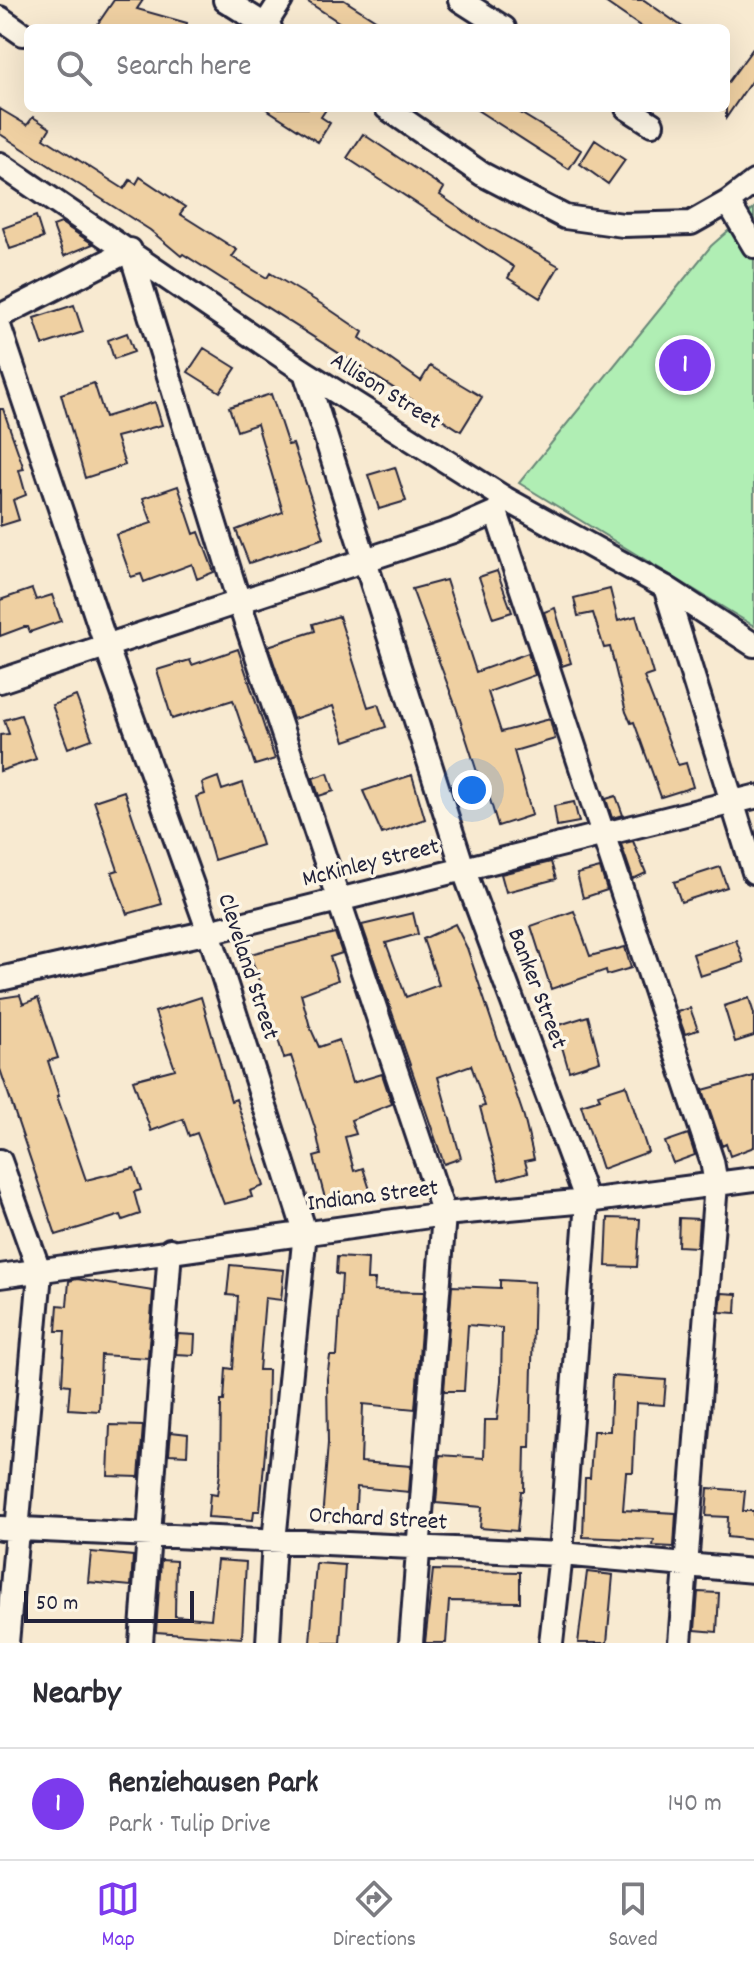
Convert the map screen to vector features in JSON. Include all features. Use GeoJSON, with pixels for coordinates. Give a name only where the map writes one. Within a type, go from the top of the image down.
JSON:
{"type":"FeatureCollection","features":[{"type":"Feature","properties":{"kind":"street"},"geometry":{"type":"LineString","coordinates":[[225,0],[265,24]]}},
{"type":"Feature","properties":{"kind":"street"},"geometry":{"type":"LineString","coordinates":[[269,24],[281,0]]}},
{"type":"Feature","properties":{"kind":"street"},"geometry":{"type":"LineString","coordinates":[[460,0],[498,24]]}},
{"type":"Feature","properties":{"kind":"street"},"geometry":{"type":"LineString","coordinates":[[0,18],[23,34]]}},
{"type":"Feature","properties":{"kind":"street"},"geometry":{"type":"LineString","coordinates":[[393,112],[482,174],[565,217],[623,225],[691,223],[728,202],[754,182]]}},
{"type":"Feature","properties":{"kind":"street"},"geometry":{"type":"LineString","coordinates":[[633,112],[652,124]]}},
{"type":"Feature","properties":{"kind":"street","name":"Allison Street"},"geometry":{"type":"LineString","coordinates":[[0,164],[501,505],[665,587],[754,645]]}},
{"type":"Feature","properties":{"kind":"street"},"geometry":{"type":"LineString","coordinates":[[728,202],[754,246]]}},
{"type":"Feature","properties":{"kind":"street"},"geometry":{"type":"LineString","coordinates":[[0,316],[130,250],[239,602],[444,1214],[411,1643]]}},
{"type":"Feature","properties":{"kind":"street","name":"Cleveland Street"},"geometry":{"type":"LineString","coordinates":[[0,329],[106,645],[209,932],[305,1232],[274,1541],[268,1643]]}},
{"type":"Feature","properties":{"kind":"street","name":"Banker Street"},"geometry":{"type":"LineString","coordinates":[[305,372],[463,868],[587,1201],[561,1554],[551,1643]]}},
{"type":"Feature","properties":{"kind":"street"},"geometry":{"type":"LineString","coordinates":[[0,681],[453,531],[501,505],[600,835],[712,1161],[716,1184],[680,1643]]}},
{"type":"Feature","properties":{"kind":"street"},"geometry":{"type":"LineString","coordinates":[[665,587],[754,872]]}},
{"type":"Feature","properties":{"kind":"street","name":"McKinley Street"},"geometry":{"type":"LineString","coordinates":[[0,979],[209,932],[754,797]]}},
{"type":"Feature","properties":{"kind":"street"},"geometry":{"type":"LineString","coordinates":[[0,1161],[40,1273],[8,1528],[7,1643]]}},
{"type":"Feature","properties":{"kind":"street","name":"Indiana Street"},"geometry":{"type":"LineString","coordinates":[[0,1276],[40,1273],[170,1250],[444,1214],[587,1201],[754,1179]]}},
{"type":"Feature","properties":{"kind":"street"},"geometry":{"type":"LineString","coordinates":[[141,1643],[170,1250]]}},
{"type":"Feature","properties":{"kind":"street","name":"Orchard Street"},"geometry":{"type":"LineString","coordinates":[[8,1528],[561,1554],[754,1571]]}},
{"type":"Feature","properties":{"kind":"green space"},"geometry":{"type":"Polygon","coordinates":[[[754,208],[754,626],[519,483],[711,246],[754,208]]]}},
{"type":"Feature","properties":{"kind":"building"},"geometry":{"type":"Polygon","coordinates":[[[114,0],[143,0],[137,9],[187,23],[187,24],[98,24],[114,0]]]}},
{"type":"Feature","properties":{"kind":"building"},"geometry":{"type":"Polygon","coordinates":[[[305,0],[344,0],[382,24],[342,24],[305,0]]]}},
{"type":"Feature","properties":{"kind":"building"},"geometry":{"type":"Polygon","coordinates":[[[602,0],[644,0],[678,24],[637,24],[602,0]]]}},
{"type":"Feature","properties":{"kind":"building"},"geometry":{"type":"Polygon","coordinates":[[[754,47],[754,77],[726,118],[726,112],[730,112],[730,80],[754,47]]]}},
{"type":"Feature","properties":{"kind":"building"},"geometry":{"type":"Polygon","coordinates":[[[0,109],[27,125],[33,117],[50,128],[44,138],[124,189],[130,180],[136,184],[140,177],[185,207],[180,214],[237,250],[232,257],[267,278],[270,273],[323,305],[363,332],[360,338],[421,381],[430,366],[482,397],[461,431],[183,254],[181,256],[150,230],[0,134],[0,109]]]}},
{"type":"Feature","properties":{"kind":"building"},"geometry":{"type":"Polygon","coordinates":[[[271,112],[324,112],[321,117],[330,123],[318,142],[271,112]]]}},
{"type":"Feature","properties":{"kind":"building"},"geometry":{"type":"Polygon","coordinates":[[[480,112],[519,112],[581,150],[569,169],[480,112]]]}},
{"type":"Feature","properties":{"kind":"building"},"geometry":{"type":"Polygon","coordinates":[[[363,134],[444,188],[440,195],[475,219],[559,266],[540,298],[508,278],[514,267],[347,158],[363,134]]]}},
{"type":"Feature","properties":{"kind":"building"},"geometry":{"type":"Polygon","coordinates":[[[595,140],[625,160],[608,184],[580,164],[595,140]]]}},
{"type":"Feature","properties":{"kind":"building"},"geometry":{"type":"Polygon","coordinates":[[[36,216],[43,238],[10,249],[3,228],[36,216]]]}},
{"type":"Feature","properties":{"kind":"building"},"geometry":{"type":"Polygon","coordinates":[[[61,223],[93,244],[64,256],[53,226],[61,223]]]}},
{"type":"Feature","properties":{"kind":"building"},"geometry":{"type":"Polygon","coordinates":[[[74,305],[83,332],[43,345],[34,318],[74,305]]]}},
{"type":"Feature","properties":{"kind":"building"},"geometry":{"type":"Polygon","coordinates":[[[127,333],[134,352],[114,359],[108,340],[127,333]]]}},
{"type":"Feature","properties":{"kind":"building"},"geometry":{"type":"Polygon","coordinates":[[[204,348],[236,368],[220,392],[188,372],[204,348]]]}},
{"type":"Feature","properties":{"kind":"building"},"geometry":{"type":"Polygon","coordinates":[[[94,383],[105,417],[155,402],[162,425],[116,437],[125,465],[85,478],[61,394],[94,383]]]}},
{"type":"Feature","properties":{"kind":"building"},"geometry":{"type":"Polygon","coordinates":[[[271,394],[288,445],[293,444],[324,538],[249,563],[236,530],[283,512],[257,424],[237,431],[229,407],[271,394]]]}},
{"type":"Feature","properties":{"kind":"building"},"geometry":{"type":"Polygon","coordinates":[[[0,409],[3,409],[24,469],[19,470],[26,495],[13,500],[19,520],[0,526],[0,409]]]}},
{"type":"Feature","properties":{"kind":"building"},"geometry":{"type":"Polygon","coordinates":[[[395,467],[406,501],[379,509],[368,475],[395,467]]]}},
{"type":"Feature","properties":{"kind":"building"},"geometry":{"type":"Polygon","coordinates":[[[178,486],[194,534],[199,532],[214,572],[197,579],[192,564],[144,582],[141,574],[131,577],[116,535],[152,523],[143,498],[178,486]]]}},
{"type":"Feature","properties":{"kind":"building"},"geometry":{"type":"Polygon","coordinates":[[[497,571],[512,612],[493,618],[479,577],[497,571]]]}},
{"type":"Feature","properties":{"kind":"building"},"geometry":{"type":"Polygon","coordinates":[[[446,580],[476,672],[528,653],[535,675],[488,692],[501,732],[550,719],[555,739],[514,751],[532,815],[498,826],[488,793],[481,795],[476,779],[479,778],[456,707],[412,589],[446,580]]]}},
{"type":"Feature","properties":{"kind":"building"},"geometry":{"type":"Polygon","coordinates":[[[32,589],[36,600],[52,595],[61,621],[30,632],[28,627],[24,627],[0,636],[0,600],[32,589]]]}},
{"type":"Feature","properties":{"kind":"building"},"geometry":{"type":"Polygon","coordinates":[[[610,589],[618,621],[636,616],[653,674],[644,677],[678,765],[686,763],[693,787],[661,797],[634,722],[631,723],[626,712],[610,647],[604,648],[593,613],[578,616],[574,598],[610,589]]]}},
{"type":"Feature","properties":{"kind":"building"},"geometry":{"type":"Polygon","coordinates":[[[555,608],[571,663],[562,666],[544,612],[555,608]]]}},
{"type":"Feature","properties":{"kind":"building"},"geometry":{"type":"Polygon","coordinates":[[[339,616],[368,707],[378,704],[386,727],[345,741],[333,706],[293,719],[268,646],[315,631],[313,624],[339,616]]]}},
{"type":"Feature","properties":{"kind":"building"},"geometry":{"type":"Polygon","coordinates":[[[238,649],[275,759],[255,765],[233,700],[172,719],[157,670],[190,660],[192,665],[238,649]]]}},
{"type":"Feature","properties":{"kind":"building"},"geometry":{"type":"Polygon","coordinates":[[[76,696],[92,739],[68,748],[52,705],[76,696]]]}},
{"type":"Feature","properties":{"kind":"building"},"geometry":{"type":"Polygon","coordinates":[[[21,715],[36,759],[0,771],[0,735],[9,734],[4,720],[21,715]]]}},
{"type":"Feature","properties":{"kind":"building"},"geometry":{"type":"Polygon","coordinates":[[[328,773],[334,791],[319,796],[313,778],[328,773]]]}},
{"type":"Feature","properties":{"kind":"building"},"geometry":{"type":"Polygon","coordinates":[[[412,775],[425,819],[382,834],[363,791],[412,775]]]}},
{"type":"Feature","properties":{"kind":"building"},"geometry":{"type":"Polygon","coordinates":[[[218,777],[222,790],[243,783],[262,845],[214,860],[196,797],[205,794],[202,783],[218,777]]]}},
{"type":"Feature","properties":{"kind":"building"},"geometry":{"type":"Polygon","coordinates":[[[124,791],[162,904],[127,914],[112,872],[118,870],[94,801],[124,791]]]}},
{"type":"Feature","properties":{"kind":"building"},"geometry":{"type":"Polygon","coordinates":[[[616,796],[623,815],[612,818],[606,799],[616,796]]]}},
{"type":"Feature","properties":{"kind":"building"},"geometry":{"type":"Polygon","coordinates":[[[574,802],[579,822],[557,826],[554,806],[574,802]]]}},
{"type":"Feature","properties":{"kind":"building"},"geometry":{"type":"Polygon","coordinates":[[[633,841],[646,873],[633,879],[621,844],[633,841]]]}},
{"type":"Feature","properties":{"kind":"building"},"geometry":{"type":"Polygon","coordinates":[[[551,862],[556,879],[506,892],[501,874],[551,862]]]}},
{"type":"Feature","properties":{"kind":"building"},"geometry":{"type":"Polygon","coordinates":[[[720,867],[727,887],[681,902],[674,882],[720,867]]]}},
{"type":"Feature","properties":{"kind":"building"},"geometry":{"type":"Polygon","coordinates":[[[600,868],[607,890],[583,898],[577,874],[600,868]]]}},
{"type":"Feature","properties":{"kind":"building"},"geometry":{"type":"Polygon","coordinates":[[[574,911],[590,956],[625,947],[631,968],[607,975],[606,970],[551,989],[531,926],[574,911]]]}},
{"type":"Feature","properties":{"kind":"building"},"geometry":{"type":"Polygon","coordinates":[[[413,913],[418,934],[386,943],[406,997],[439,985],[423,939],[455,924],[467,948],[524,1117],[534,1159],[525,1161],[528,1172],[499,1180],[480,1107],[485,1106],[471,1065],[438,1077],[461,1158],[444,1164],[362,925],[413,913]]]}},
{"type":"Feature","properties":{"kind":"building"},"geometry":{"type":"Polygon","coordinates":[[[335,933],[342,953],[330,957],[338,980],[301,994],[310,1027],[319,1047],[339,1040],[352,1083],[382,1074],[392,1104],[351,1120],[356,1134],[345,1137],[354,1171],[363,1168],[372,1196],[348,1204],[345,1196],[326,1202],[314,1157],[321,1155],[316,1131],[291,1056],[284,1058],[250,954],[335,933]]]}},
{"type":"Feature","properties":{"kind":"building"},"geometry":{"type":"Polygon","coordinates":[[[736,940],[744,962],[700,976],[693,954],[736,940]]]}},
{"type":"Feature","properties":{"kind":"building"},"geometry":{"type":"Polygon","coordinates":[[[20,995],[23,1004],[38,998],[58,1058],[48,1061],[57,1096],[86,1180],[134,1168],[141,1190],[134,1192],[140,1214],[123,1220],[121,1215],[56,1235],[0,1069],[0,998],[20,995]]]}},
{"type":"Feature","properties":{"kind":"building"},"geometry":{"type":"Polygon","coordinates":[[[201,997],[231,1101],[236,1099],[264,1186],[250,1191],[252,1197],[224,1204],[197,1133],[189,1136],[183,1119],[151,1131],[133,1080],[175,1069],[155,1012],[201,997]]]}},
{"type":"Feature","properties":{"kind":"building"},"geometry":{"type":"Polygon","coordinates":[[[749,998],[754,1014],[754,1036],[735,1042],[724,1006],[749,998]]]}},
{"type":"Feature","properties":{"kind":"building"},"geometry":{"type":"Polygon","coordinates":[[[690,1008],[698,1030],[685,1034],[677,1012],[690,1008]]]}},
{"type":"Feature","properties":{"kind":"building"},"geometry":{"type":"Polygon","coordinates":[[[588,1016],[600,1061],[569,1071],[556,1026],[588,1016]]]}},
{"type":"Feature","properties":{"kind":"building"},"geometry":{"type":"Polygon","coordinates":[[[754,1076],[754,1147],[730,1156],[726,1144],[722,1146],[703,1090],[754,1076]]]}},
{"type":"Feature","properties":{"kind":"building"},"geometry":{"type":"Polygon","coordinates":[[[626,1085],[648,1152],[602,1169],[581,1105],[600,1099],[598,1094],[626,1085]]]}},
{"type":"Feature","properties":{"kind":"building"},"geometry":{"type":"Polygon","coordinates":[[[688,1134],[695,1155],[673,1163],[665,1142],[688,1134]]]}},
{"type":"Feature","properties":{"kind":"building"},"geometry":{"type":"Polygon","coordinates":[[[608,1218],[640,1219],[637,1267],[606,1266],[608,1218]]]}},
{"type":"Feature","properties":{"kind":"building"},"geometry":{"type":"Polygon","coordinates":[[[679,1218],[699,1219],[697,1247],[678,1246],[679,1218]]]}},
{"type":"Feature","properties":{"kind":"building"},"geometry":{"type":"Polygon","coordinates":[[[337,1257],[368,1259],[367,1280],[375,1280],[374,1291],[424,1292],[415,1409],[363,1404],[361,1462],[411,1466],[409,1492],[357,1487],[355,1522],[322,1520],[328,1443],[327,1379],[330,1356],[337,1356],[342,1275],[336,1274],[337,1257]]]}},
{"type":"Feature","properties":{"kind":"building"},"geometry":{"type":"Polygon","coordinates":[[[230,1265],[284,1270],[281,1300],[265,1298],[259,1370],[268,1370],[267,1428],[260,1511],[254,1511],[253,1520],[208,1517],[210,1494],[217,1495],[220,1473],[221,1401],[224,1401],[226,1368],[233,1369],[238,1296],[227,1295],[230,1265]]]}},
{"type":"Feature","properties":{"kind":"building"},"geometry":{"type":"Polygon","coordinates":[[[77,1279],[153,1291],[148,1358],[101,1355],[99,1411],[68,1409],[70,1385],[62,1384],[65,1331],[56,1331],[58,1305],[67,1306],[69,1281],[77,1279]]]}},
{"type":"Feature","properties":{"kind":"building"},"geometry":{"type":"Polygon","coordinates":[[[500,1280],[534,1282],[530,1447],[525,1447],[524,1491],[521,1491],[517,1531],[480,1528],[482,1507],[436,1503],[440,1455],[484,1458],[485,1420],[497,1420],[501,1380],[502,1328],[468,1325],[464,1391],[444,1391],[452,1286],[500,1288],[500,1280]]]}},
{"type":"Feature","properties":{"kind":"building"},"geometry":{"type":"Polygon","coordinates":[[[722,1293],[737,1294],[736,1313],[720,1312],[722,1293]]]}},
{"type":"Feature","properties":{"kind":"building"},"geometry":{"type":"Polygon","coordinates":[[[178,1334],[195,1335],[194,1355],[176,1354],[178,1334]]]}},
{"type":"Feature","properties":{"kind":"building"},"geometry":{"type":"Polygon","coordinates":[[[612,1376],[666,1380],[664,1405],[636,1403],[633,1472],[626,1472],[623,1510],[676,1513],[674,1547],[653,1546],[654,1540],[583,1537],[585,1478],[590,1478],[593,1431],[610,1431],[612,1376]]]}},
{"type":"Feature","properties":{"kind":"building"},"geometry":{"type":"Polygon","coordinates":[[[110,1425],[143,1426],[139,1477],[108,1476],[110,1425]]]}},
{"type":"Feature","properties":{"kind":"building"},"geometry":{"type":"Polygon","coordinates":[[[171,1432],[188,1434],[187,1455],[169,1454],[171,1432]]]}},
{"type":"Feature","properties":{"kind":"building"},"geometry":{"type":"Polygon","coordinates":[[[708,1488],[745,1491],[743,1511],[754,1511],[754,1540],[727,1537],[728,1517],[706,1516],[708,1488]]]}},
{"type":"Feature","properties":{"kind":"building"},"geometry":{"type":"Polygon","coordinates":[[[91,1552],[133,1556],[131,1586],[88,1582],[91,1552]]]}},
{"type":"Feature","properties":{"kind":"building"},"geometry":{"type":"Polygon","coordinates":[[[161,1560],[176,1561],[175,1616],[211,1619],[217,1560],[246,1562],[242,1638],[156,1632],[161,1560]]]}},
{"type":"Feature","properties":{"kind":"building"},"geometry":{"type":"Polygon","coordinates":[[[316,1563],[345,1565],[340,1643],[310,1643],[316,1563]]]}},
{"type":"Feature","properties":{"kind":"building"},"geometry":{"type":"Polygon","coordinates":[[[433,1570],[520,1572],[520,1602],[449,1601],[446,1643],[425,1643],[433,1570]]]}},
{"type":"Feature","properties":{"kind":"building"},"geometry":{"type":"Polygon","coordinates":[[[587,1572],[613,1575],[607,1643],[578,1643],[587,1572]]]}},
{"type":"Feature","properties":{"kind":"building"},"geometry":{"type":"Polygon","coordinates":[[[698,1592],[719,1593],[717,1632],[695,1630],[698,1592]]]}},
{"type":"Feature","properties":{"kind":"place","name":"Renziehausen Park"},"geometry":{"type":"Point","coordinates":[685,365]}}]}
